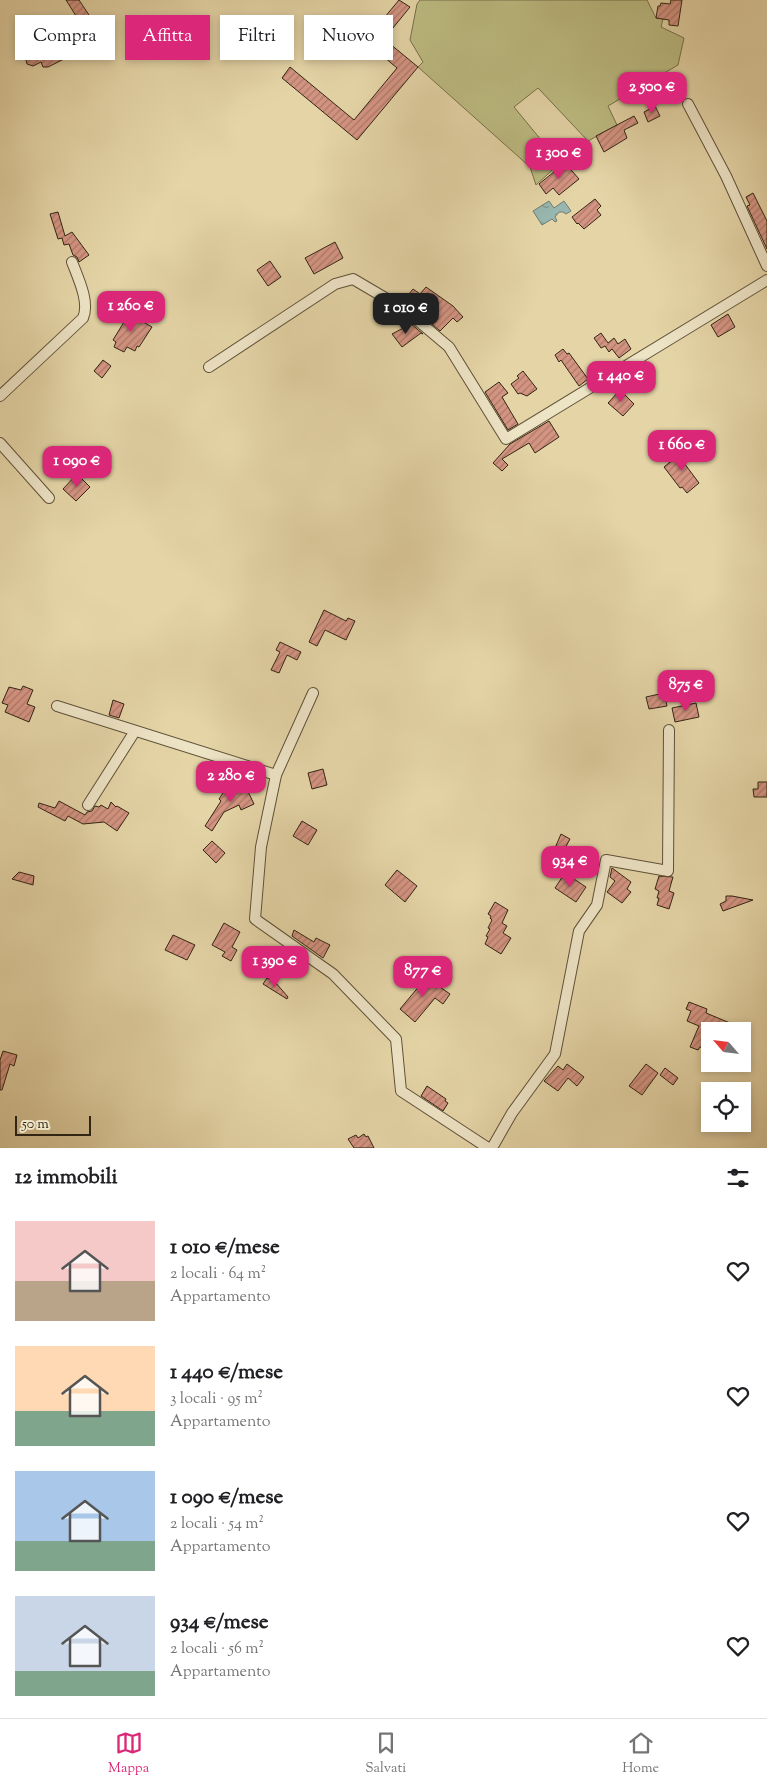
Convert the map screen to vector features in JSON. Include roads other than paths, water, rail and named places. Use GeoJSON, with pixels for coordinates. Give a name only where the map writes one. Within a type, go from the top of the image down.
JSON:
{"type":"FeatureCollection","features":[{"type":"Feature","properties":{"kind":"street"},"geometry":{"type":"LineString","coordinates":[[688,104],[726,176],[767,266]]}},
{"type":"Feature","properties":{"kind":"street"},"geometry":{"type":"LineString","coordinates":[[0,396],[84,318],[86,313],[84,298],[72,262]]}},
{"type":"Feature","properties":{"kind":"street"},"geometry":{"type":"LineString","coordinates":[[209,367],[335,284],[353,279],[404,308],[449,346],[506,439],[767,280]]}},
{"type":"Feature","properties":{"kind":"street"},"geometry":{"type":"LineString","coordinates":[[0,444],[49,498]]}},
{"type":"Feature","properties":{"kind":"street"},"geometry":{"type":"LineString","coordinates":[[313,693],[276,775],[261,848],[255,919],[333,974],[396,1039],[401,1091],[488,1148]]}},
{"type":"Feature","properties":{"kind":"street"},"geometry":{"type":"LineString","coordinates":[[56,706],[276,775]]}},
{"type":"Feature","properties":{"kind":"street"},"geometry":{"type":"LineString","coordinates":[[492,1148],[512,1113],[556,1054],[579,931],[598,905],[606,860],[668,871],[669,730]]}},
{"type":"Feature","properties":{"kind":"street"},"geometry":{"type":"LineString","coordinates":[[88,805],[135,731]]}},
{"type":"Feature","properties":{"kind":"water"},"geometry":{"type":"Polygon","coordinates":[[[549,201],[554,208],[564,201],[571,211],[566,214],[559,212],[555,217],[557,221],[555,222],[552,219],[542,225],[533,211],[549,201]]]}}]}
